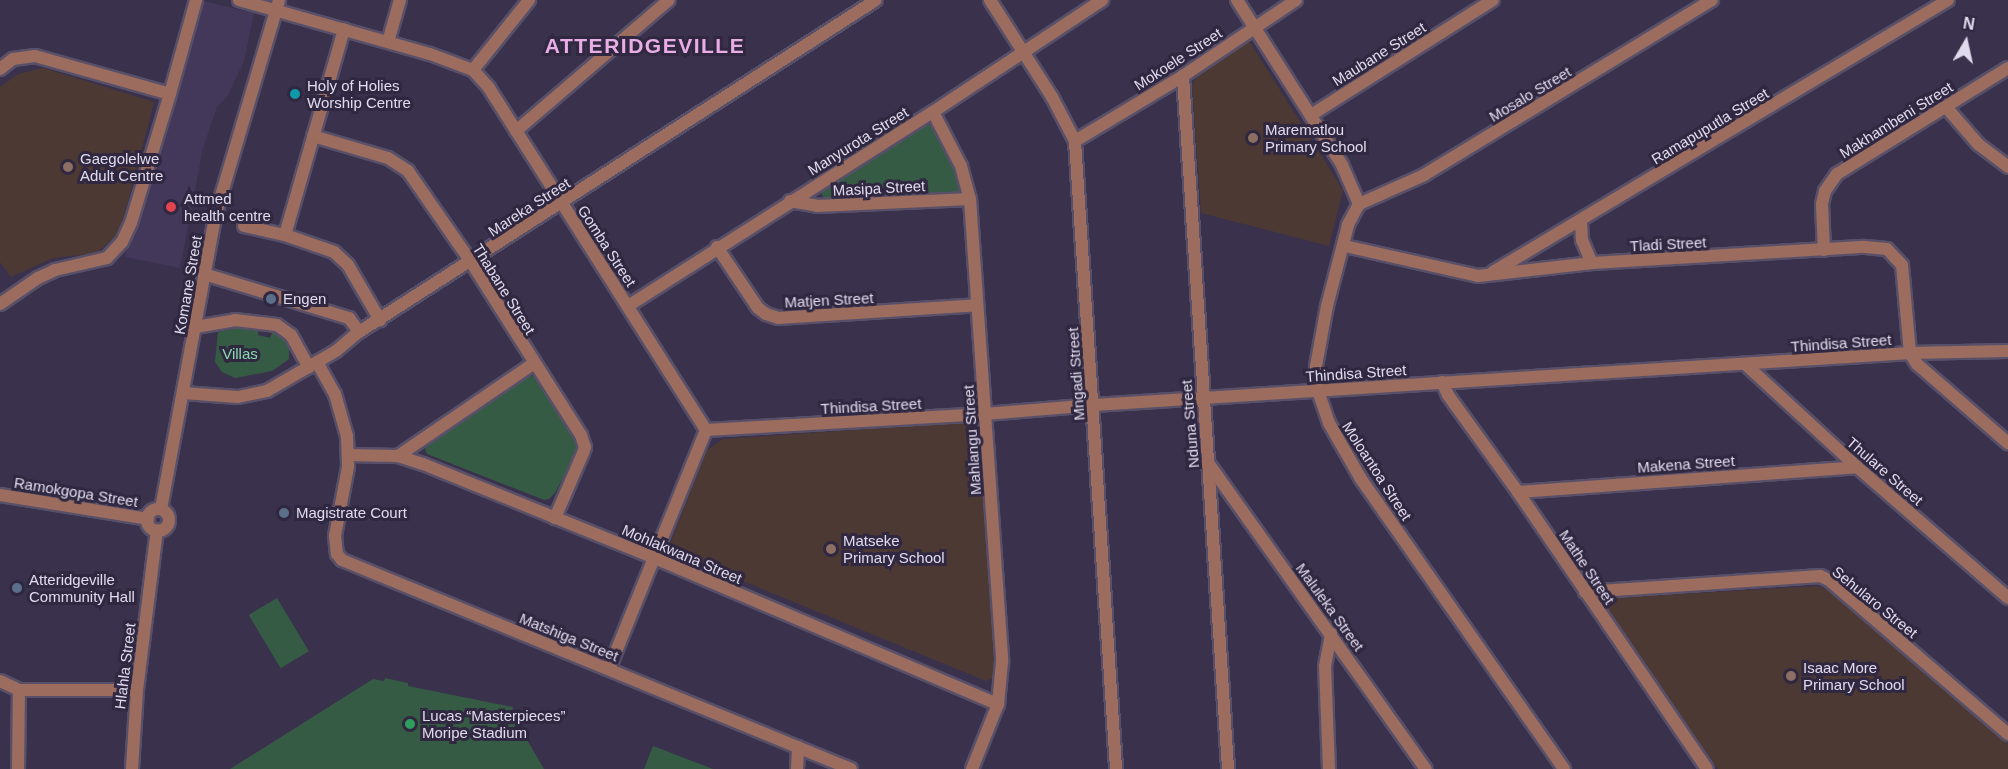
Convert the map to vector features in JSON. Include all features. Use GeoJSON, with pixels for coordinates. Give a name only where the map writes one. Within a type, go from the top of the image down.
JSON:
{"type":"FeatureCollection","features":[{"type":"Feature","properties":{"kind":"street"},"geometry":{"type":"LineString","coordinates":[[1,302],[55,270],[107,258],[114,253],[131,223],[170,94],[195,0]]}},
{"type":"Feature","properties":{"kind":"street","name":"Gomba Street"},"geometry":{"type":"LineString","coordinates":[[239,0],[277,5],[344,29],[460,63],[472,69],[489,88],[561,205],[706,430]]}},
{"type":"Feature","properties":{"kind":"street"},"geometry":{"type":"LineString","coordinates":[[388,42],[400,0]]}},
{"type":"Feature","properties":{"kind":"street"},"geometry":{"type":"LineString","coordinates":[[472,69],[529,0]]}},
{"type":"Feature","properties":{"kind":"street"},"geometry":{"type":"LineString","coordinates":[[516,131],[669,0]]}},
{"type":"Feature","properties":{"kind":"street","name":"Mareka Street"},"geometry":{"type":"LineString","coordinates":[[183,393],[252,396],[267,391],[313,365],[360,332],[561,205],[876,0]]}},
{"type":"Feature","properties":{"kind":"street","name":"Mngadi Street"},"geometry":{"type":"LineString","coordinates":[[990,0],[1052,97],[1075,141],[1116,769]]}},
{"type":"Feature","properties":{"kind":"street","name":"Manyurota Street"},"geometry":{"type":"LineString","coordinates":[[628,306],[717,247],[933,112],[1102,0]]}},
{"type":"Feature","properties":{"kind":"street"},"geometry":{"type":"LineString","coordinates":[[1237,0],[1342,165],[1359,204]]}},
{"type":"Feature","properties":{"kind":"street","name":"Mokoele Street"},"geometry":{"type":"LineString","coordinates":[[1075,141],[1183,76],[1296,0]]}},
{"type":"Feature","properties":{"kind":"street","name":"Maubane Street"},"geometry":{"type":"LineString","coordinates":[[1311,115],[1492,0]]}},
{"type":"Feature","properties":{"kind":"street","name":"Mosalo Street"},"geometry":{"type":"LineString","coordinates":[[1359,204],[1424,175],[1712,0]]}},
{"type":"Feature","properties":{"kind":"street","name":"Ramapuputla Street"},"geometry":{"type":"LineString","coordinates":[[1486,275],[1581,222],[1948,0]]}},
{"type":"Feature","properties":{"kind":"street","name":"Komane Street"},"geometry":{"type":"LineString","coordinates":[[161,509],[216,213],[277,5]]}},
{"type":"Feature","properties":{"kind":"street"},"geometry":{"type":"LineString","coordinates":[[285,235],[344,29]]}},
{"type":"Feature","properties":{"kind":"street"},"geometry":{"type":"LineString","coordinates":[[0,69],[12,59],[35,56],[170,94]]}},
{"type":"Feature","properties":{"kind":"street","name":"Makhambeni Street"},"geometry":{"type":"LineString","coordinates":[[1824,250],[1822,204],[1830,181],[2008,68]]}},
{"type":"Feature","properties":{"kind":"street","name":"Nduna Street"},"geometry":{"type":"LineString","coordinates":[[1183,76],[1202,400],[1228,769]]}},
{"type":"Feature","properties":{"kind":"street"},"geometry":{"type":"LineString","coordinates":[[1946,107],[1978,144],[2008,167]]}},
{"type":"Feature","properties":{"kind":"street","name":"Mahlangu Street"},"geometry":{"type":"LineString","coordinates":[[933,112],[961,166],[970,199],[1002,662],[998,704],[972,769]]}},
{"type":"Feature","properties":{"kind":"street","name":"Thabane Street"},"geometry":{"type":"LineString","coordinates":[[313,136],[388,158],[404,167],[471,262],[533,364],[581,435],[585,447],[555,518]]}},
{"type":"Feature","properties":{"kind":"street","name":"Masipa Street"},"geometry":{"type":"LineString","coordinates":[[790,201],[817,206],[970,199]]}},
{"type":"Feature","properties":{"kind":"street","name":"Moloantoa Street"},"geometry":{"type":"LineString","coordinates":[[1359,204],[1348,225],[1316,366],[1318,391],[1329,423],[1361,479],[1564,769]]}},
{"type":"Feature","properties":{"kind":"street"},"geometry":{"type":"LineString","coordinates":[[1581,222],[1582,240],[1592,263]]}},
{"type":"Feature","properties":{"kind":"street"},"geometry":{"type":"LineString","coordinates":[[244,226],[285,235],[325,248],[342,258],[380,320]]}},
{"type":"Feature","properties":{"kind":"street","name":"Tladi Street"},"geometry":{"type":"LineString","coordinates":[[1345,246],[1469,276],[1592,263],[1877,247],[1887,249],[1897,256],[1904,276],[1910,353]]}},
{"type":"Feature","properties":{"kind":"street","name":"Matjen Street"},"geometry":{"type":"LineString","coordinates":[[717,247],[758,308],[778,318],[977,305]]}},
{"type":"Feature","properties":{"kind":"street"},"geometry":{"type":"LineString","coordinates":[[204,274],[350,318],[360,332]]}},
{"type":"Feature","properties":{"kind":"street","name":"Matshiga Street"},"geometry":{"type":"LineString","coordinates":[[196,327],[235,320],[277,324],[289,332],[340,405],[347,436],[348,455],[335,545],[337,554],[350,566],[609,669],[850,769]]}},
{"type":"Feature","properties":{"kind":"street","name":"Thindisa Street"},"geometry":{"type":"LineString","coordinates":[[706,430],[985,414],[1442,382],[1910,353],[2008,351]]}},
{"type":"Feature","properties":{"kind":"street"},"geometry":{"type":"LineString","coordinates":[[1910,353],[1917,364],[2008,443]]}},
{"type":"Feature","properties":{"kind":"street"},"geometry":{"type":"LineString","coordinates":[[398,456],[533,364]]}},
{"type":"Feature","properties":{"kind":"street","name":"Thulare Street"},"geometry":{"type":"LineString","coordinates":[[1745,364],[1857,467],[2008,598]]}},
{"type":"Feature","properties":{"kind":"street","name":"Mathe Street"},"geometry":{"type":"LineString","coordinates":[[1442,382],[1448,395],[1518,492],[1707,769]]}},
{"type":"Feature","properties":{"kind":"street"},"geometry":{"type":"LineString","coordinates":[[609,669],[706,430]]}},
{"type":"Feature","properties":{"kind":"street","name":"Mohlakwana Street"},"geometry":{"type":"LineString","coordinates":[[348,455],[398,456],[655,558],[998,704]]}},
{"type":"Feature","properties":{"kind":"street","name":"Maluleka Street"},"geometry":{"type":"LineString","coordinates":[[1208,463],[1426,769]]}},
{"type":"Feature","properties":{"kind":"street","name":"Makena Street"},"geometry":{"type":"LineString","coordinates":[[1518,492],[1857,467]]}},
{"type":"Feature","properties":{"kind":"street","name":"Ramokgopa Street"},"geometry":{"type":"LineString","coordinates":[[0,495],[148,519]]}},
{"type":"Feature","properties":{"kind":"street"},"geometry":{"type":"LineString","coordinates":[[161,509],[167,513],[169,520],[164,529],[157,530],[150,526],[148,519],[152,512],[161,509]]}},
{"type":"Feature","properties":{"kind":"street","name":"Hlahla Street"},"geometry":{"type":"LineString","coordinates":[[132,769],[137,690],[157,530]]}},
{"type":"Feature","properties":{"kind":"street","name":"Sehularo Street"},"geometry":{"type":"LineString","coordinates":[[1585,592],[1820,576],[1829,580],[2008,734]]}},
{"type":"Feature","properties":{"kind":"street"},"geometry":{"type":"LineString","coordinates":[[1329,769],[1325,666],[1331,633]]}},
{"type":"Feature","properties":{"kind":"street"},"geometry":{"type":"LineString","coordinates":[[0,681],[19,690],[137,690]]}},
{"type":"Feature","properties":{"kind":"street"},"geometry":{"type":"LineString","coordinates":[[18,769],[19,690]]}},
{"type":"Feature","properties":{"kind":"street"},"geometry":{"type":"LineString","coordinates":[[796,769],[798,747]]}},
{"type":"Feature","properties":{"kind":"shaded area"},"geometry":{"type":"Polygon","coordinates":[[[199,0],[254,13],[244,61],[228,95],[217,107],[203,148],[180,268],[125,257],[199,0]]]}},
{"type":"Feature","properties":{"kind":"shaded area","name":"Marematlou Primary School"},"geometry":{"type":"Polygon","coordinates":[[[1249,41],[1343,190],[1329,246],[1201,213],[1192,85],[1202,68],[1249,41]]]}},
{"type":"Feature","properties":{"kind":"shaded area","name":"Gaegolelwe Adult Centre"},"geometry":{"type":"Polygon","coordinates":[[[43,68],[154,102],[120,232],[97,253],[53,258],[11,277],[0,262],[0,87],[18,74],[43,68]]]}},
{"type":"Feature","properties":{"kind":"shaded area","name":"Matseke Primary School"},"geometry":{"type":"Polygon","coordinates":[[[968,422],[980,434],[997,676],[986,681],[677,554],[670,544],[707,450],[723,439],[968,422]]]}},
{"type":"Feature","properties":{"kind":"shaded area","name":"Isaac More Primary School"},"geometry":{"type":"Polygon","coordinates":[[[1818,586],[1828,590],[2008,744],[2008,769],[1718,769],[1605,607],[1613,598],[1818,586]]]}},
{"type":"Feature","properties":{"kind":"green space"},"geometry":{"type":"Polygon","coordinates":[[[923,124],[936,126],[963,176],[964,195],[825,201],[820,190],[923,124]]]}},
{"type":"Feature","properties":{"kind":"green space","name":"Villas"},"geometry":{"type":"Polygon","coordinates":[[[251,325],[259,328],[258,335],[270,338],[273,331],[282,334],[289,346],[289,359],[272,371],[235,378],[222,372],[215,362],[218,332],[251,325]]]}},
{"type":"Feature","properties":{"kind":"green space"},"geometry":{"type":"Polygon","coordinates":[[[523,375],[537,377],[580,446],[555,493],[549,499],[544,500],[427,454],[424,446],[523,375]]]}},
{"type":"Feature","properties":{"kind":"green space"},"geometry":{"type":"Polygon","coordinates":[[[277,598],[309,651],[281,668],[249,615],[277,598]]]}},
{"type":"Feature","properties":{"kind":"green space","name":"Lucas “Masterpieces” Moripe Stadium"},"geometry":{"type":"Polygon","coordinates":[[[385,678],[408,683],[408,686],[513,707],[512,714],[544,769],[230,769],[373,679],[384,681],[385,678]]]}},
{"type":"Feature","properties":{"kind":"green space"},"geometry":{"type":"Polygon","coordinates":[[[653,746],[713,769],[644,769],[653,746]]]}},
{"type":"Feature","properties":{"kind":"place","name":"Holy of Holies Worship Centre"},"geometry":{"type":"Point","coordinates":[295,94]}},
{"type":"Feature","properties":{"kind":"place","name":"Marematlou Primary School"},"geometry":{"type":"Point","coordinates":[1253,138]}},
{"type":"Feature","properties":{"kind":"place","name":"Gaegolelwe Adult Centre"},"geometry":{"type":"Point","coordinates":[68,167]}},
{"type":"Feature","properties":{"kind":"place","name":"Attmed health centre"},"geometry":{"type":"Point","coordinates":[171,207]}},
{"type":"Feature","properties":{"kind":"place","name":"Engen"},"geometry":{"type":"Point","coordinates":[271,299]}},
{"type":"Feature","properties":{"kind":"place","name":"Magistrate Court"},"geometry":{"type":"Point","coordinates":[284,513]}},
{"type":"Feature","properties":{"kind":"place","name":"Matseke Primary School"},"geometry":{"type":"Point","coordinates":[831,549]}},
{"type":"Feature","properties":{"kind":"place","name":"Atteridgeville Community Hall"},"geometry":{"type":"Point","coordinates":[17,588]}},
{"type":"Feature","properties":{"kind":"place","name":"Isaac More Primary School"},"geometry":{"type":"Point","coordinates":[1791,676]}},
{"type":"Feature","properties":{"kind":"place","name":"Lucas “Masterpieces” Moripe Stadium"},"geometry":{"type":"Point","coordinates":[410,724]}},
{"type":"Feature","properties":{"kind":"district","name":"ATTERIDGEVILLE"},"geometry":{"type":"Point","coordinates":[645,46]}}]}
